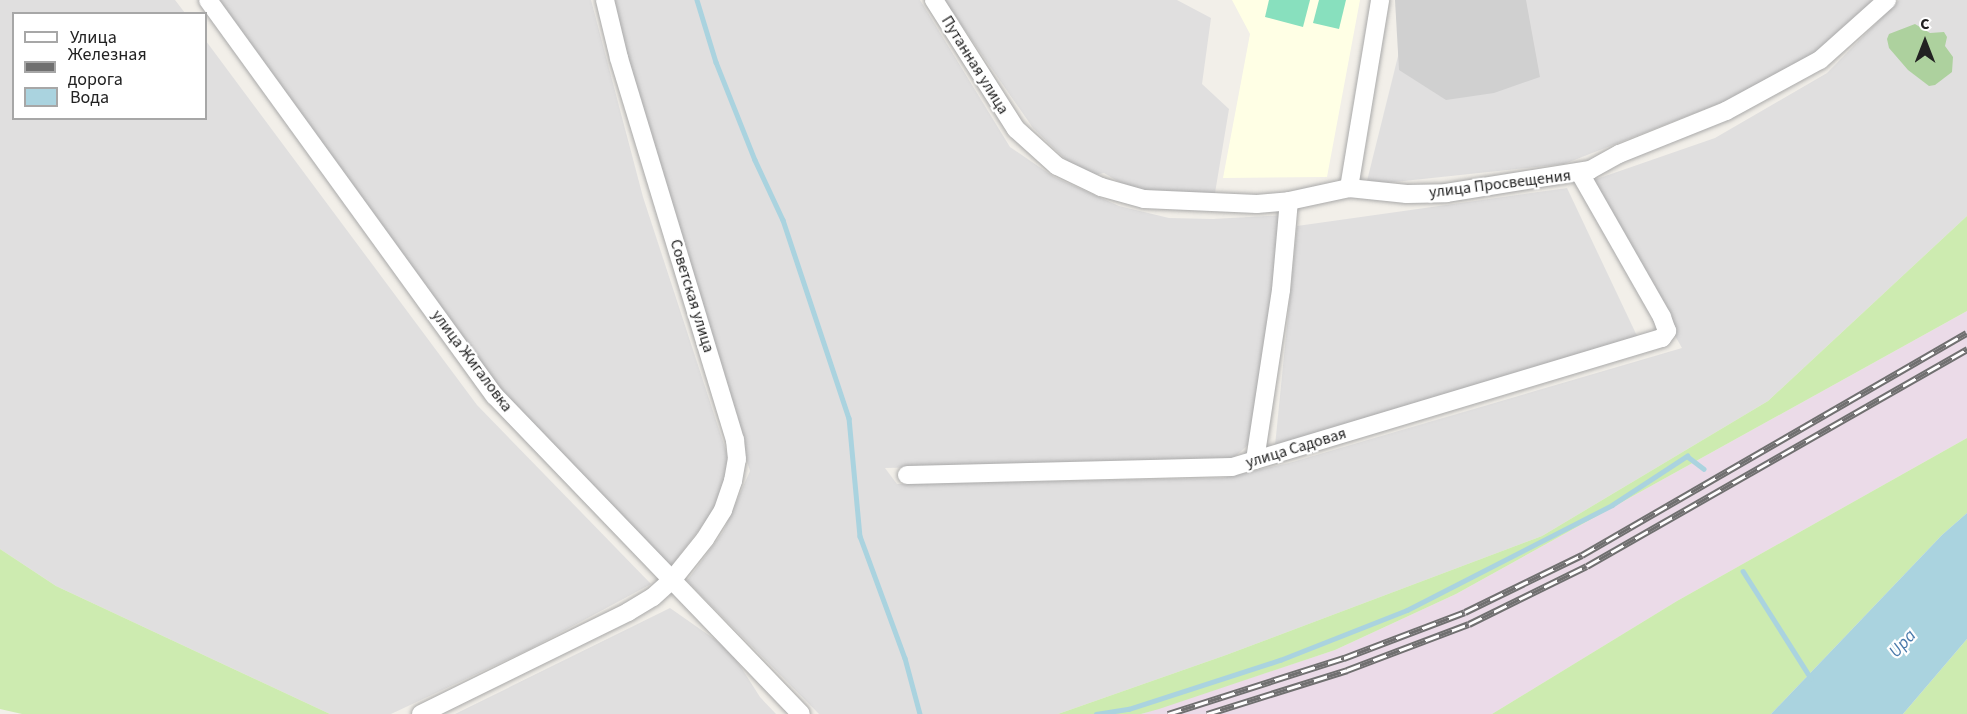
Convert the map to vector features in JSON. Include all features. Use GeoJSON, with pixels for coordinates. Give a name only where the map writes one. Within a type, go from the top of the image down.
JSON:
{"type":"FeatureCollection","features":[{"type":"Feature","properties":{"kind":"street","name":"улица Жигаловка"},"geometry":{"type":"LineString","coordinates":[[208,0],[495,396],[801,714]]}},
{"type":"Feature","properties":{"kind":"street","name":"Советская улица"},"geometry":{"type":"LineString","coordinates":[[421,714],[628,612],[653,597],[673,579],[705,539],[723,510],[733,481],[737,450],[619,58],[605,0]]}},
{"type":"Feature","properties":{"kind":"street","name":"Путанная улица"},"geometry":{"type":"LineString","coordinates":[[934,0],[1016,129]]}},
{"type":"Feature","properties":{"kind":"street"},"geometry":{"type":"LineString","coordinates":[[1349,188],[1380,0]]}},
{"type":"Feature","properties":{"kind":"street","name":"улица Просвещения"},"geometry":{"type":"LineString","coordinates":[[1016,129],[1057,166],[1115,192],[1162,201],[1257,204],[1289,201],[1349,188],[1407,194],[1446,194],[1580,173],[1619,154],[1726,111],[1820,60],[1887,0]]}},
{"type":"Feature","properties":{"kind":"street","name":"улица Садовая"},"geometry":{"type":"LineString","coordinates":[[907,475],[1221,470],[1659,339],[1667,331],[1662,317],[1580,173]]}},
{"type":"Feature","properties":{"kind":"street"},"geometry":{"type":"LineString","coordinates":[[1255,460],[1281,290],[1289,201]]}},
{"type":"Feature","properties":{"kind":"shaded area"},"geometry":{"type":"Polygon","coordinates":[[[0,0],[175,0],[184,12],[12,12],[12,120],[207,120],[207,42],[477,405],[651,584],[530,649],[391,714],[330,714],[56,586],[0,549],[0,0]]]}},
{"type":"Feature","properties":{"kind":"shaded area"},"geometry":{"type":"Polygon","coordinates":[[[208,0],[591,0],[643,197],[729,460],[719,504],[668,570],[505,401],[208,0]]]}},
{"type":"Feature","properties":{"kind":"shaded area"},"geometry":{"type":"Polygon","coordinates":[[[614,0],[920,0],[1010,147],[1054,177],[1119,206],[1169,218],[1213,219],[1287,215],[1249,444],[1231,460],[885,468],[897,484],[1223,478],[1289,463],[1682,348],[1588,182],[1715,138],[1827,73],[1899,0],[1967,0],[1967,216],[1768,401],[1542,536],[1226,655],[1058,714],[819,714],[687,581],[723,532],[750,471],[659,192],[614,0]]]}},
{"type":"Feature","properties":{"kind":"shaded area"},"geometry":{"type":"Polygon","coordinates":[[[944,0],[1177,0],[1211,18],[1202,84],[1229,109],[1214,199],[1143,196],[1104,173],[1084,177],[1033,128],[944,0]]]}},
{"type":"Feature","properties":{"kind":"shaded area"},"geometry":{"type":"Polygon","coordinates":[[[1232,0],[1360,0],[1327,177],[1223,178],[1250,34],[1232,0]]]}},
{"type":"Feature","properties":{"kind":"shaded area"},"geometry":{"type":"Polygon","coordinates":[[[1395,0],[1526,0],[1540,77],[1494,93],[1446,100],[1399,70],[1395,0]]]}},
{"type":"Feature","properties":{"kind":"shaded area"},"geometry":{"type":"Polygon","coordinates":[[[1412,0],[1877,0],[1810,57],[1749,92],[1564,164],[1366,185],[1412,0]]]}},
{"type":"Feature","properties":{"kind":"shaded area"},"geometry":{"type":"Polygon","coordinates":[[[1567,188],[1638,338],[1275,446],[1297,226],[1567,188]]]}},
{"type":"Feature","properties":{"kind":"shaded area"},"geometry":{"type":"Polygon","coordinates":[[[1967,311],[1967,438],[1677,601],[1492,714],[1141,714],[1335,650],[1456,594],[1967,311]]]}},
{"type":"Feature","properties":{"kind":"shaded area"},"geometry":{"type":"Polygon","coordinates":[[[670,608],[730,650],[760,697],[776,714],[455,714],[670,608]]]}},
{"type":"Feature","properties":{"kind":"green space"},"geometry":{"type":"Polygon","coordinates":[[[1269,0],[1310,0],[1303,27],[1265,17],[1269,0]]]}},
{"type":"Feature","properties":{"kind":"green space"},"geometry":{"type":"Polygon","coordinates":[[[1319,0],[1346,0],[1339,29],[1313,23],[1319,0]]]}},
{"type":"Feature","properties":{"kind":"green space"},"geometry":{"type":"Polygon","coordinates":[[[1915,24],[1930,33],[1944,32],[1947,37],[1945,46],[1953,57],[1952,72],[1935,85],[1929,86],[1908,70],[1889,48],[1887,39],[1889,34],[1915,24]]]}},
{"type":"Feature","properties":{"kind":"green space"},"geometry":{"type":"Polygon","coordinates":[[[1967,216],[1967,311],[1456,594],[1335,650],[1159,709],[1141,714],[1058,714],[1226,655],[1542,536],[1768,401],[1967,216]]]}},
{"type":"Feature","properties":{"kind":"green space"},"geometry":{"type":"Polygon","coordinates":[[[1967,438],[1967,513],[1942,535],[1771,714],[1492,714],[1677,601],[1967,438]]]}},
{"type":"Feature","properties":{"kind":"green space"},"geometry":{"type":"Polygon","coordinates":[[[0,549],[56,586],[330,714],[22,714],[0,709],[0,549]]]}},
{"type":"Feature","properties":{"kind":"green space"},"geometry":{"type":"Polygon","coordinates":[[[1967,639],[1967,714],[1903,714],[1967,639]]]}},
{"type":"Feature","properties":{"kind":"water","name":"Upa"},"geometry":{"type":"Polygon","coordinates":[[[1967,513],[1967,639],[1903,714],[1771,714],[1942,535],[1967,513]]]}},
{"type":"Feature","properties":{"kind":"waterway"},"geometry":{"type":"LineString","coordinates":[[697,0],[716,62],[755,160],[783,220],[849,418],[860,536],[905,658],[920,714]]}},
{"type":"Feature","properties":{"kind":"waterway"},"geometry":{"type":"LineString","coordinates":[[1096,714],[1129,709],[1280,660],[1407,610],[1612,505],[1687,456],[1704,469]]}},
{"type":"Feature","properties":{"kind":"waterway"},"geometry":{"type":"LineString","coordinates":[[1743,571],[1811,678]]}},
{"type":"Feature","properties":{"kind":"railway"},"geometry":{"type":"LineString","coordinates":[[1168,714],[1344,658],[1465,612],[1582,555],[1967,333]]}},
{"type":"Feature","properties":{"kind":"railway"},"geometry":{"type":"LineString","coordinates":[[1207,714],[1347,670],[1469,624],[1587,566],[1967,349]]}}]}
